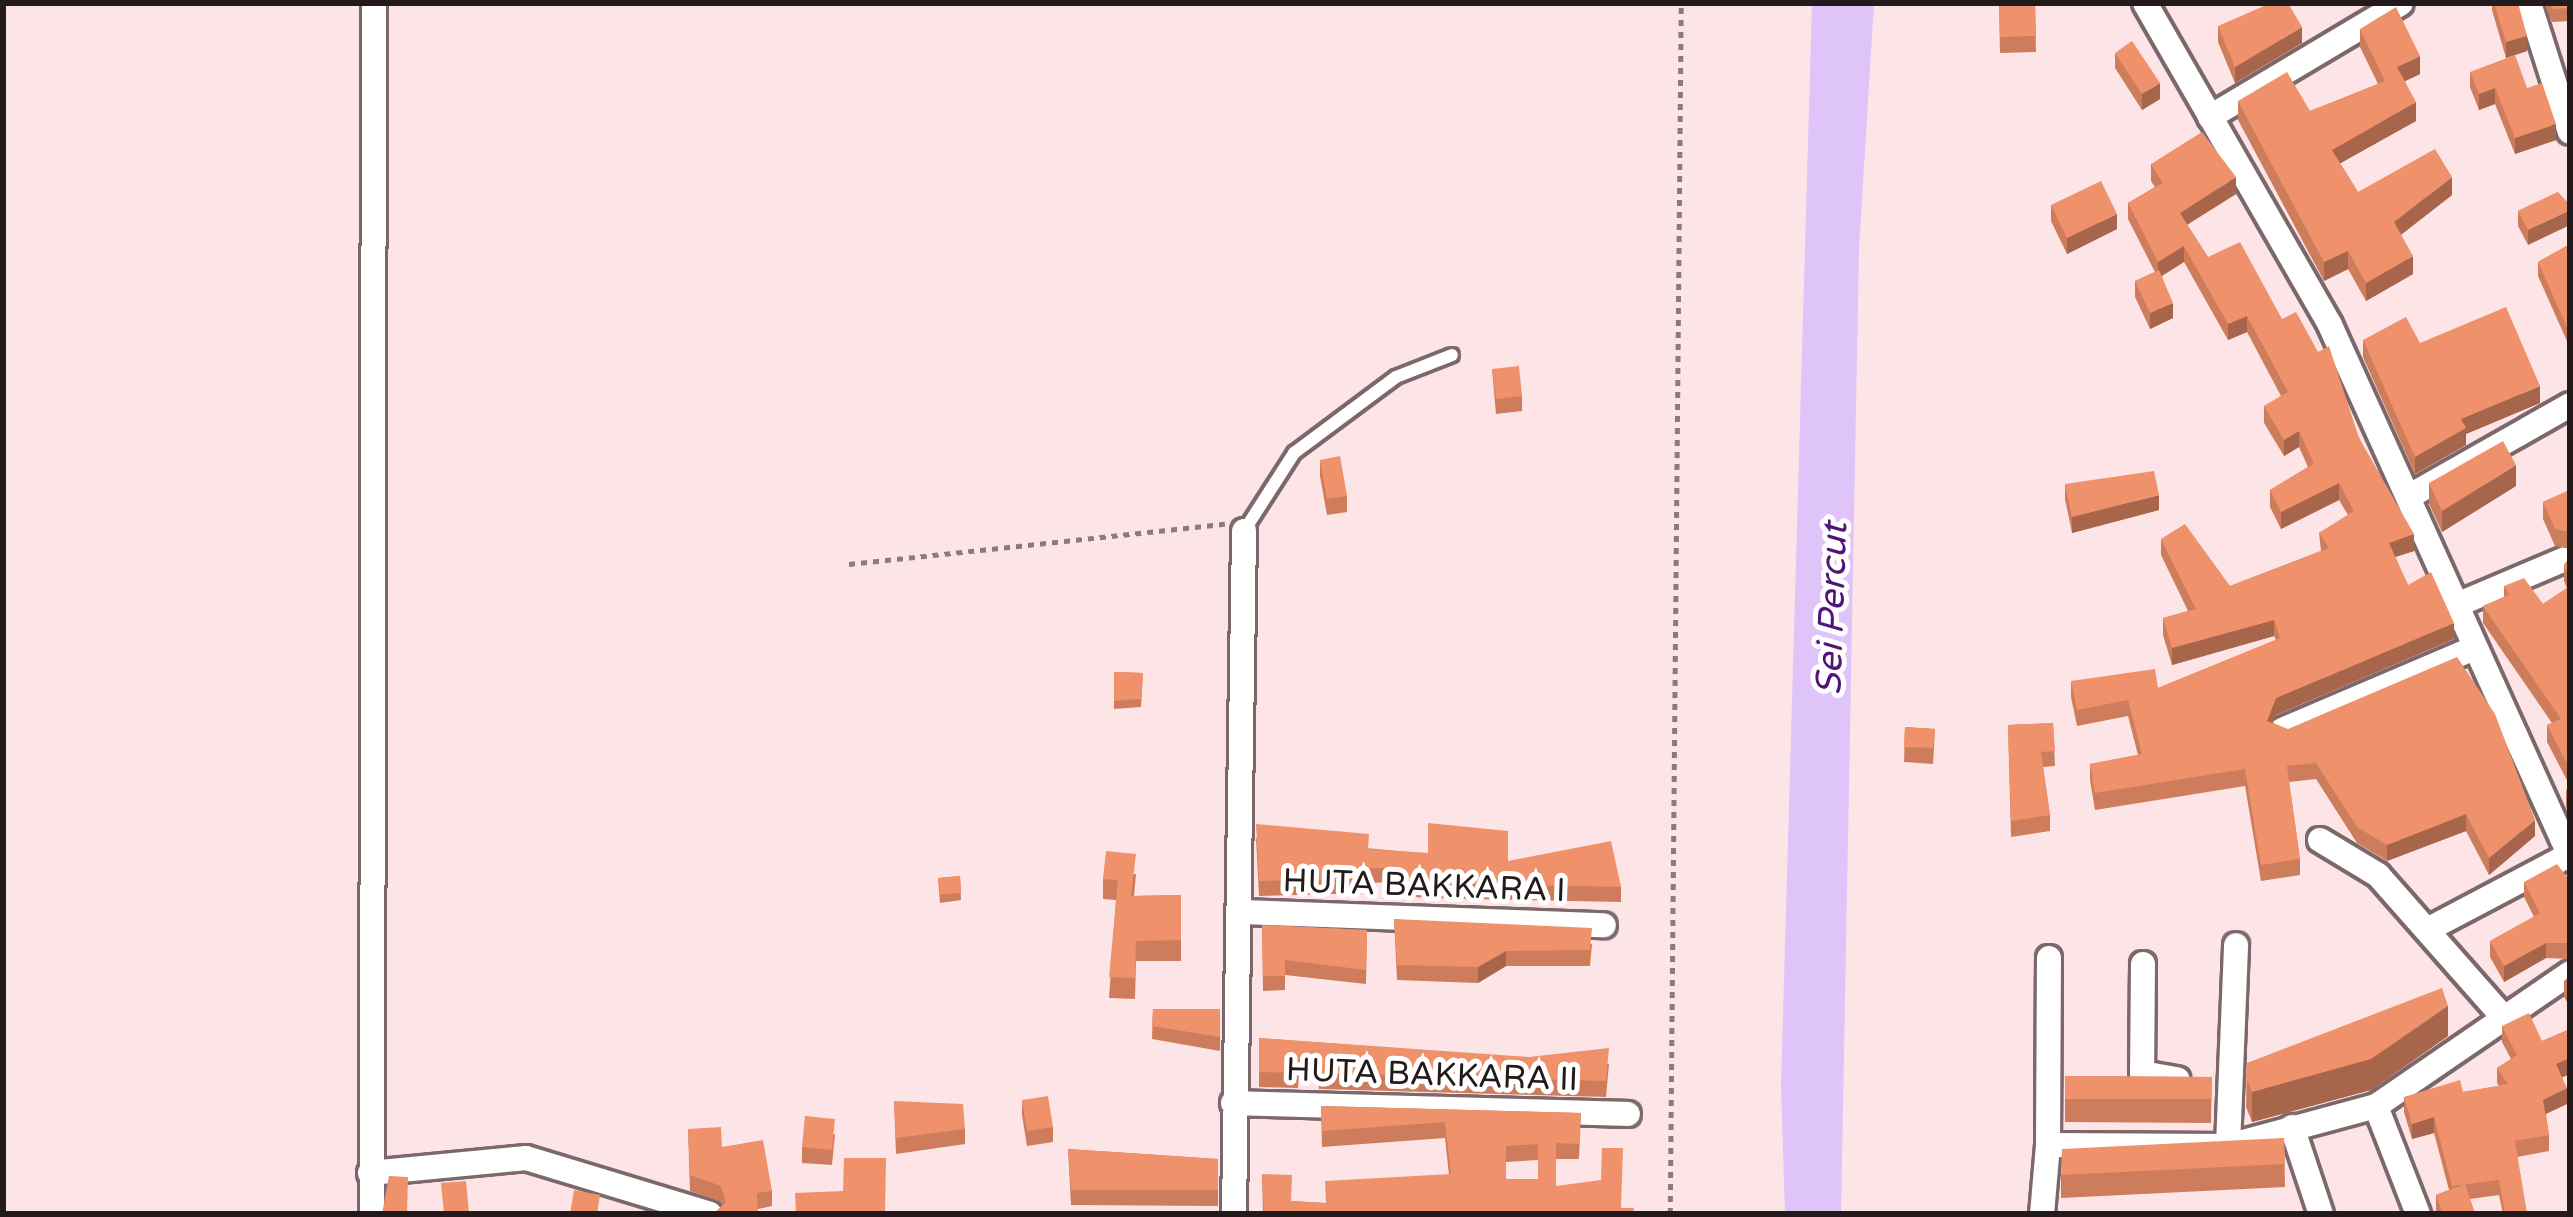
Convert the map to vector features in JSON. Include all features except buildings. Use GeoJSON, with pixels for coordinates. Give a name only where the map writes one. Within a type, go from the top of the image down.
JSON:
{"type":"FeatureCollection","features":[{"type":"Feature","properties":{"kind":"street"},"geometry":{"type":"LineString","coordinates":[[371,1214],[374,3]]}},
{"type":"Feature","properties":{"kind":"street"},"geometry":{"type":"LineString","coordinates":[[2144,3],[2330,325],[2470,650],[2570,856],[2427,930]]}},
{"type":"Feature","properties":{"kind":"street"},"geometry":{"type":"LineString","coordinates":[[2210,116],[2401,3]]}},
{"type":"Feature","properties":{"kind":"street"},"geometry":{"type":"LineString","coordinates":[[2529,3],[2570,132]]}},
{"type":"Feature","properties":{"kind":"street"},"geometry":{"type":"LineString","coordinates":[[2408,497],[2570,405]]}},
{"type":"Feature","properties":{"kind":"street"},"geometry":{"type":"LineString","coordinates":[[1234,1214],[1244,531]]}},
{"type":"Feature","properties":{"kind":"street"},"geometry":{"type":"LineString","coordinates":[[2452,607],[2570,556]]}},
{"type":"Feature","properties":{"kind":"street"},"geometry":{"type":"LineString","coordinates":[[2282,730],[2470,650]]}},
{"type":"Feature","properties":{"kind":"street"},"geometry":{"type":"LineString","coordinates":[[2320,840],[2356,855],[2506,1020]]}},
{"type":"Feature","properties":{"kind":"street","name":"HUTA BAKKARA I"},"geometry":{"type":"LineString","coordinates":[[1241,912],[1604,925]]}},
{"type":"Feature","properties":{"kind":"street"},"geometry":{"type":"LineString","coordinates":[[2228,1147],[2236,945]]}},
{"type":"Feature","properties":{"kind":"street"},"geometry":{"type":"LineString","coordinates":[[2042,1214],[2048,1145],[2049,958]]}},
{"type":"Feature","properties":{"kind":"street"},"geometry":{"type":"LineString","coordinates":[[2143,964],[2142,1073],[2228,1081]]}},
{"type":"Feature","properties":{"kind":"street"},"geometry":{"type":"LineString","coordinates":[[2048,1145],[2228,1147],[2376,1106],[2570,973]]}},
{"type":"Feature","properties":{"kind":"street","name":"HUTA BAKKARA II"},"geometry":{"type":"LineString","coordinates":[[1233,1102],[1628,1114]]}},
{"type":"Feature","properties":{"kind":"street"},"geometry":{"type":"LineString","coordinates":[[2376,1106],[2418,1214]]}},
{"type":"Feature","properties":{"kind":"street"},"geometry":{"type":"LineString","coordinates":[[2292,1127],[2321,1214]]}},
{"type":"Feature","properties":{"kind":"street"},"geometry":{"type":"LineString","coordinates":[[370,1173],[526,1158],[710,1214]]}},
{"type":"Feature","properties":{"kind":"lane"},"geometry":{"type":"LineString","coordinates":[[1244,531],[1294,454],[1396,377],[1452,355]]}},
{"type":"Feature","properties":{"kind":"path"},"geometry":{"type":"LineString","coordinates":[[1670,1214],[1682,3]]}},
{"type":"Feature","properties":{"kind":"path"},"geometry":{"type":"LineString","coordinates":[[849,564],[1175,527],[1244,531]]}},
{"type":"Feature","properties":{"kind":"water","name":"Sei Percut"},"geometry":{"type":"Polygon","coordinates":[[[1812,3],[1874,3],[1859,248],[1841,1214],[1785,1214],[1781,1086],[1812,3]]]}}]}
